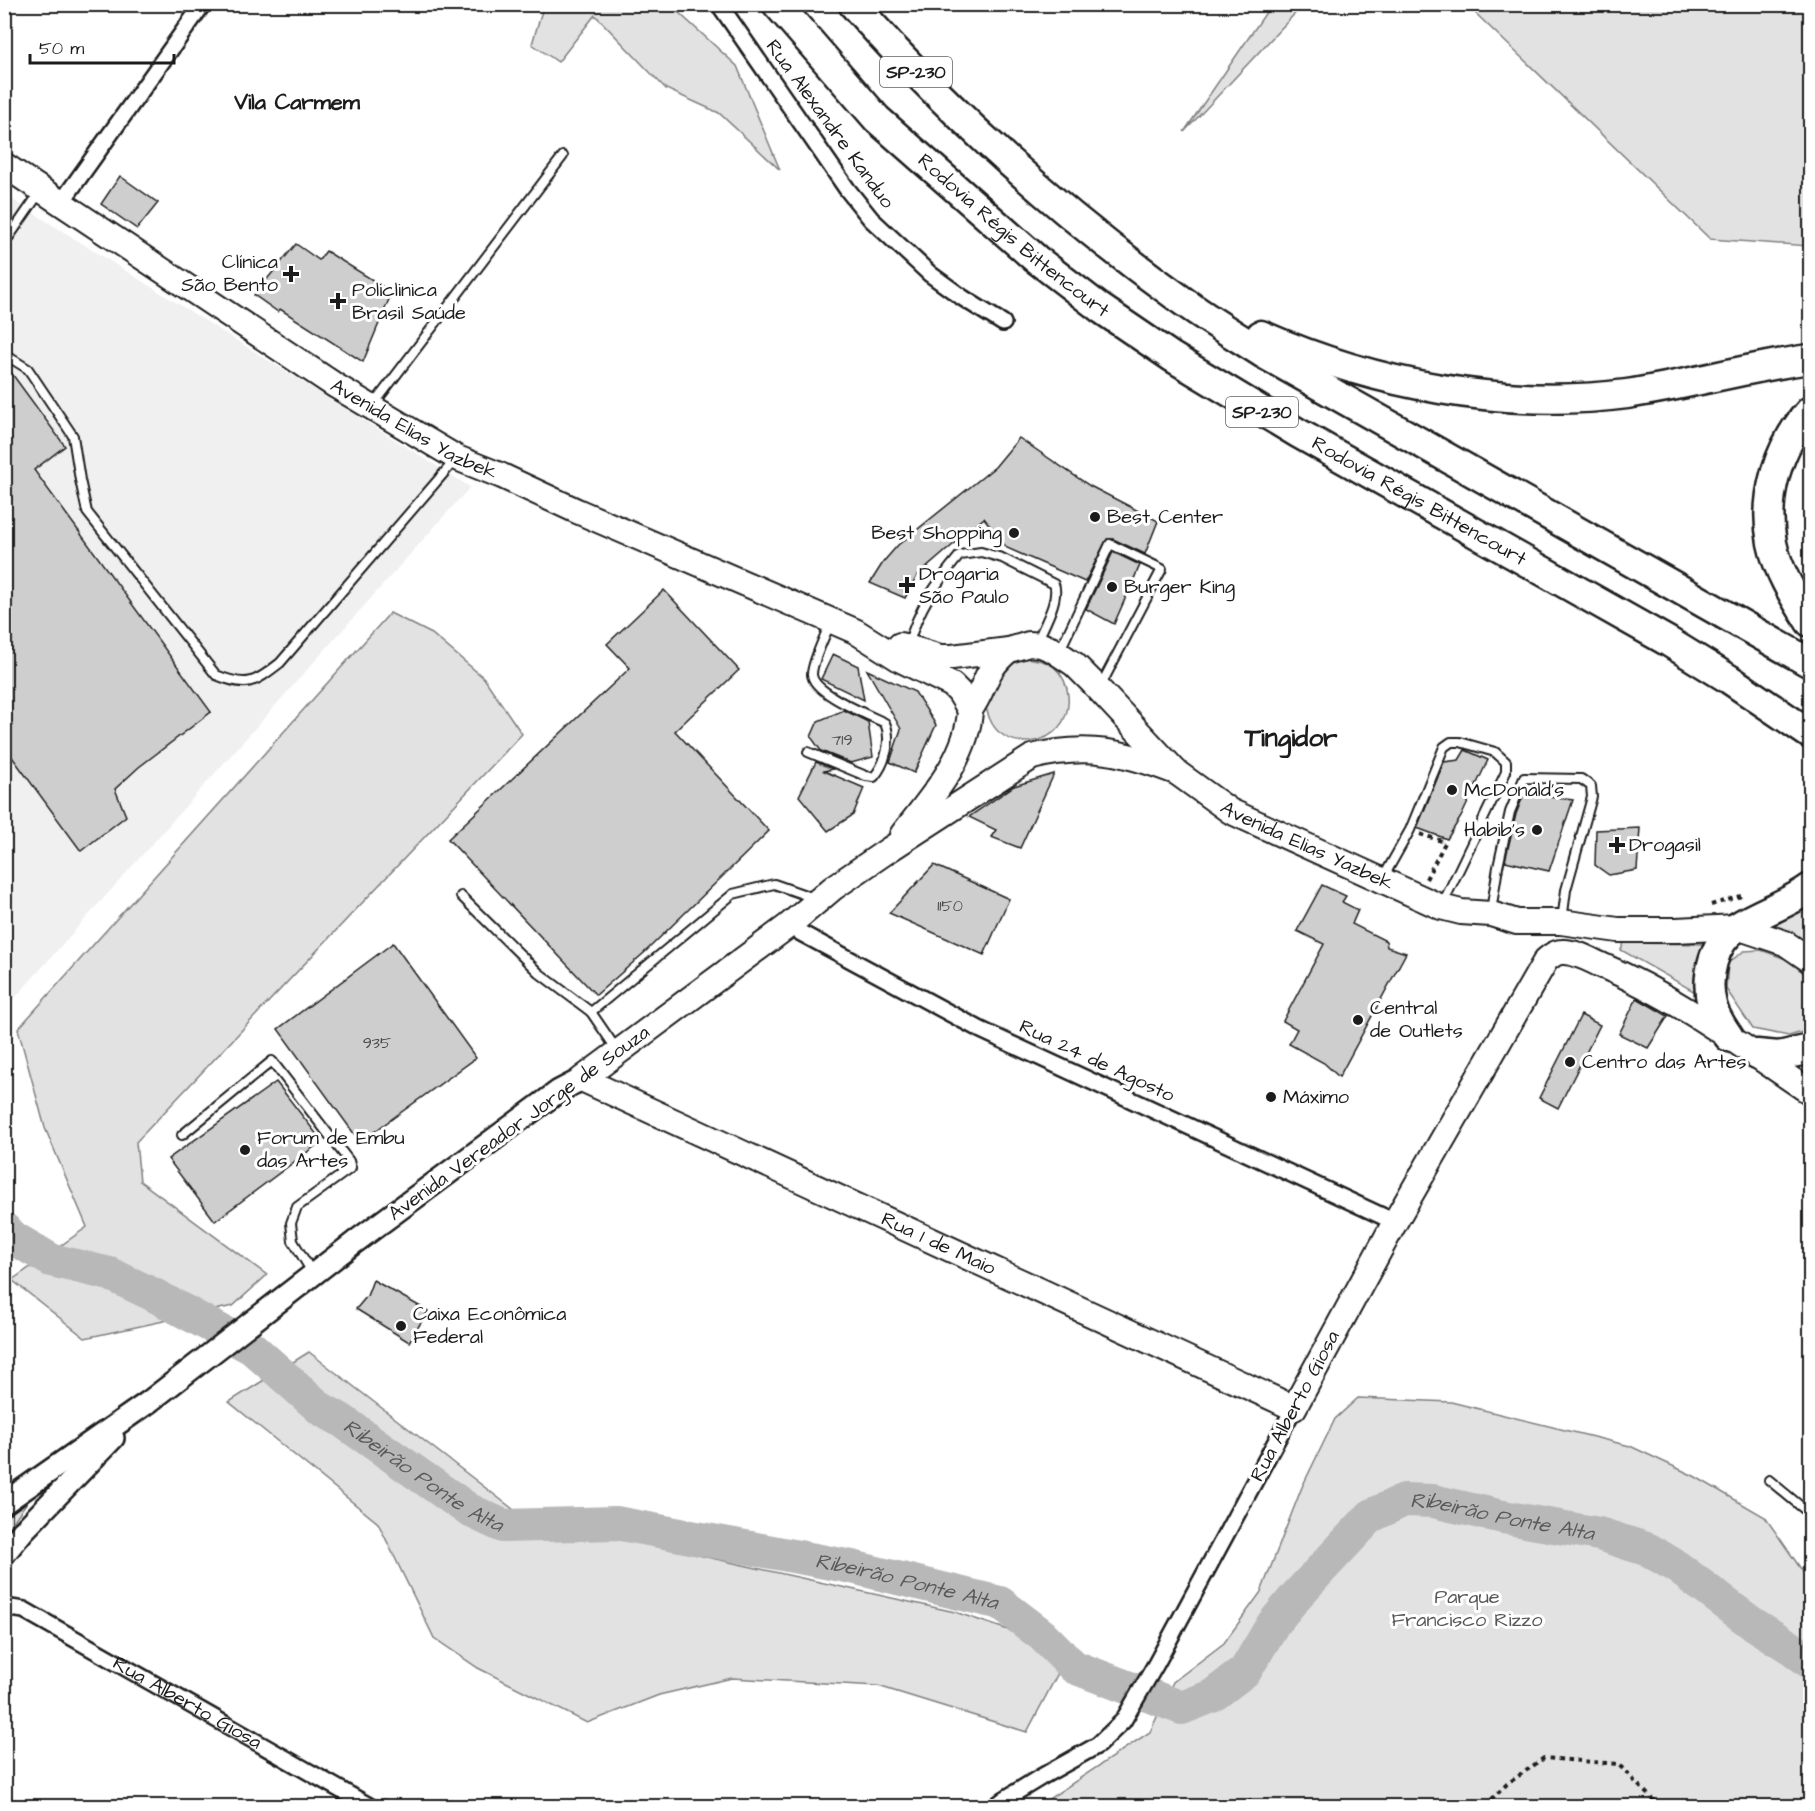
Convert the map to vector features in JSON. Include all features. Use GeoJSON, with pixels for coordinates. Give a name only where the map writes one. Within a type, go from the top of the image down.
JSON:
{"type":"FeatureCollection","features":[{"type":"Feature","properties":{"kind":"highway","name":"Rodovia Régis Bittencourt"},"geometry":{"type":"LineString","coordinates":[[777,4],[877,119],[1027,252],[1100,308],[1172,357],[1288,428],[1669,642],[1810,734]]}},
{"type":"Feature","properties":{"kind":"highway","name":"SP-230"},"geometry":{"type":"LineString","coordinates":[[853,4],[914,70],[982,136],[1118,253],[1181,300],[1264,354],[1810,663]]}},
{"type":"Feature","properties":{"kind":"highway"},"geometry":{"type":"LineString","coordinates":[[1181,300],[1289,348],[1376,374],[1435,388],[1498,396],[1573,398],[1624,394],[1810,359]]}},
{"type":"Feature","properties":{"kind":"highway"},"geometry":{"type":"LineString","coordinates":[[1810,411],[1793,433],[1780,456],[1774,478],[1770,513],[1773,544],[1787,584],[1810,622]]}},
{"type":"Feature","properties":{"kind":"highway"},"geometry":{"type":"LineString","coordinates":[[1729,1037],[1717,1019],[1711,1003],[1710,976],[1717,950],[1737,927],[1797,898],[1810,888]]}},
{"type":"Feature","properties":{"kind":"highway"},"geometry":{"type":"LineString","coordinates":[[1757,1054],[1779,1056],[1810,1049]]}},
{"type":"Feature","properties":{"kind":"main road","name":"Avenida Elias Yazbek"},"geometry":{"type":"LineString","coordinates":[[4,165],[336,386],[457,458],[855,631],[940,657],[1009,650],[1017,646],[1041,645],[1074,664],[1176,772],[1230,811],[1441,907],[1461,912],[1491,914],[1516,922],[1561,922],[1618,930],[1737,927],[1785,943],[1810,960]]}},
{"type":"Feature","properties":{"kind":"main road","name":"Avenida Elias Yazbek"},"geometry":{"type":"LineString","coordinates":[[855,631],[901,660],[952,685],[970,710]]}},
{"type":"Feature","properties":{"kind":"main road","name":"Avenida Vereador Jorge de Souza"},"geometry":{"type":"LineString","coordinates":[[890,849],[944,778],[963,741],[968,728],[970,710],[990,669],[1009,650]]}},
{"type":"Feature","properties":{"kind":"main road","name":"Avenida Vereador Jorge de Souza"},"geometry":{"type":"LineString","coordinates":[[4,1503],[150,1401],[181,1375],[559,1090],[582,1079],[788,926],[819,899],[890,849],[1032,757],[1084,749],[1146,760],[1176,772]]}},
{"type":"Feature","properties":{"kind":"main road"},"geometry":{"type":"LineString","coordinates":[[1516,922],[1537,939],[1546,960],[1555,953],[1564,951],[1585,958],[1640,984],[1757,1054],[1810,1092]]}},
{"type":"Feature","properties":{"kind":"main road","name":"Rua Alberto Giosa"},"geometry":{"type":"LineString","coordinates":[[1294,1408],[1395,1222],[1546,960]]}},
{"type":"Feature","properties":{"kind":"main road"},"geometry":{"type":"LineString","coordinates":[[618,1052],[616,1065],[618,1082],[627,1100]]}},
{"type":"Feature","properties":{"kind":"main road","name":"Rua 1 de Maio"},"geometry":{"type":"LineString","coordinates":[[582,1079],[1294,1408]]}},
{"type":"Feature","properties":{"kind":"main road","name":"Avenida Vereador Jorge de Souza"},"geometry":{"type":"LineString","coordinates":[[4,1554],[23,1531],[150,1401]]}},
{"type":"Feature","properties":{"kind":"street"},"geometry":{"type":"LineString","coordinates":[[62,203],[203,4]]}},
{"type":"Feature","properties":{"kind":"street","name":"Rua Alexandre Kanduo"},"geometry":{"type":"LineString","coordinates":[[719,4],[847,189],[871,219],[930,274],[963,298],[1003,322]]}},
{"type":"Feature","properties":{"kind":"street","name":"Rua 24 de Agosto"},"geometry":{"type":"LineString","coordinates":[[788,926],[981,1030],[1395,1222]]}},
{"type":"Feature","properties":{"kind":"street","name":"Rua Alberto Giosa"},"geometry":{"type":"LineString","coordinates":[[996,1806],[1005,1798],[1098,1745],[1123,1721],[1134,1705],[1294,1408]]}},
{"type":"Feature","properties":{"kind":"street","name":"Rua Alberto Giosa"},"geometry":{"type":"LineString","coordinates":[[4,1607],[24,1610],[369,1806]]}},
{"type":"Feature","properties":{"kind":"lane"},"geometry":{"type":"LineString","coordinates":[[371,407],[563,156]]}},
{"type":"Feature","properties":{"kind":"lane"},"geometry":{"type":"LineString","coordinates":[[4,244],[41,190]]}},
{"type":"Feature","properties":{"kind":"lane"},"geometry":{"type":"LineString","coordinates":[[4,360],[12,358],[28,369],[73,436],[87,512],[216,675],[235,682],[256,681],[280,663],[457,458]]}},
{"type":"Feature","properties":{"kind":"lane"},"geometry":{"type":"LineString","coordinates":[[1058,653],[1110,544],[1162,569],[1099,689]]}},
{"type":"Feature","properties":{"kind":"lane"},"geometry":{"type":"LineString","coordinates":[[907,647],[916,620],[936,584],[960,555],[981,552],[1002,558],[1054,584],[1057,591],[1055,600],[1035,645]]}},
{"type":"Feature","properties":{"kind":"lane"},"geometry":{"type":"LineString","coordinates":[[808,752],[866,776],[874,777],[890,740],[885,723],[826,693],[815,684],[812,674],[831,620]]}},
{"type":"Feature","properties":{"kind":"lane"},"geometry":{"type":"LineString","coordinates":[[1382,880],[1410,830],[1444,747],[1451,742],[1460,742],[1495,752],[1506,762],[1506,772],[1441,907]]}},
{"type":"Feature","properties":{"kind":"lane"},"geometry":{"type":"LineString","coordinates":[[1491,914],[1498,867],[1510,813],[1524,778],[1581,779],[1591,786],[1592,797],[1566,890],[1561,922]]}},
{"type":"Feature","properties":{"kind":"lane"},"geometry":{"type":"LineString","coordinates":[[591,1012],[733,894],[774,885],[819,899]]}},
{"type":"Feature","properties":{"kind":"lane"},"geometry":{"type":"LineString","coordinates":[[461,896],[539,974],[591,1012],[618,1052]]}},
{"type":"Feature","properties":{"kind":"lane"},"geometry":{"type":"LineString","coordinates":[[182,1135],[272,1061],[349,1161],[351,1168],[297,1207],[291,1223],[293,1241],[314,1275]]}},
{"type":"Feature","properties":{"kind":"lane"},"geometry":{"type":"LineString","coordinates":[[1768,1480],[1810,1514]]}},
{"type":"Feature","properties":{"kind":"lane"},"geometry":{"type":"LineString","coordinates":[[1234,1806],[1249,1805]]}},
{"type":"Feature","properties":{"kind":"path"},"geometry":{"type":"LineString","coordinates":[[1410,830],[1446,841],[1417,896]]}},
{"type":"Feature","properties":{"kind":"path"},"geometry":{"type":"LineString","coordinates":[[1704,906],[1746,894]]}},
{"type":"Feature","properties":{"kind":"path"},"geometry":{"type":"LineString","coordinates":[[1485,1806],[1507,1784],[1544,1758],[1618,1764],[1659,1806]]}},
{"type":"Feature","properties":{"kind":"shaded area"},"geometry":{"type":"Polygon","coordinates":[[[5,195],[470,487],[5,1009],[5,195]]]}},
{"type":"Feature","properties":{"kind":"green space"},"geometry":{"type":"Polygon","coordinates":[[[544,4],[673,5],[737,66],[780,170],[719,113],[666,89],[595,15],[558,62],[532,44],[544,4]]]}},
{"type":"Feature","properties":{"kind":"green space"},"geometry":{"type":"Polygon","coordinates":[[[1271,5],[1303,5],[1184,132],[1271,5]]]}},
{"type":"Feature","properties":{"kind":"green space"},"geometry":{"type":"Polygon","coordinates":[[[1467,5],[1810,5],[1810,246],[1710,239],[1467,5]]]}},
{"type":"Feature","properties":{"kind":"green space"},"geometry":{"type":"Polygon","coordinates":[[[390,613],[432,634],[484,678],[522,734],[136,1142],[140,1181],[267,1275],[233,1306],[85,1338],[12,1280],[87,1227],[45,1128],[18,1029],[390,613]]]}},
{"type":"Feature","properties":{"kind":"green space"},"geometry":{"type":"Polygon","coordinates":[[[1023,658],[1043,661],[1054,667],[1064,680],[1068,696],[1067,713],[1059,727],[1046,737],[1031,742],[1014,740],[1000,733],[992,724],[985,704],[1007,663],[1023,658]]]}},
{"type":"Feature","properties":{"kind":"green space"},"geometry":{"type":"Polygon","coordinates":[[[1810,905],[1810,945],[1767,925],[1810,905]]]}},
{"type":"Feature","properties":{"kind":"green space"},"geometry":{"type":"Polygon","coordinates":[[[1624,943],[1706,944],[1694,979],[1695,992],[1621,950],[1624,943]]]}},
{"type":"Feature","properties":{"kind":"green space"},"geometry":{"type":"Polygon","coordinates":[[[1761,950],[1786,959],[1810,978],[1809,1030],[1789,1036],[1753,1029],[1726,989],[1728,963],[1744,951],[1761,950]]]}},
{"type":"Feature","properties":{"kind":"green space"},"geometry":{"type":"Polygon","coordinates":[[[309,1352],[522,1516],[955,1612],[1023,1635],[1058,1673],[1027,1732],[878,1686],[732,1678],[659,1695],[587,1723],[478,1668],[434,1638],[378,1523],[229,1402],[309,1352]]]}},
{"type":"Feature","properties":{"kind":"green space","name":"Parque Francisco Rizzo"},"geometry":{"type":"Polygon","coordinates":[[[1358,1398],[1451,1402],[1630,1446],[1694,1476],[1765,1517],[1810,1582],[1810,1806],[1038,1806],[1150,1732],[1173,1682],[1224,1643],[1261,1592],[1302,1487],[1335,1419],[1358,1398]]]}},
{"type":"Feature","properties":{"kind":"green space"},"geometry":{"type":"Polygon","coordinates":[[[32,1495],[5,1533],[5,1518],[32,1495]]]}},
{"type":"Feature","properties":{"kind":"building"},"geometry":{"type":"Polygon","coordinates":[[[120,176],[158,203],[137,229],[101,204],[120,176]]]}},
{"type":"Feature","properties":{"kind":"building","name":"Policlinica Brasil Saúde"},"geometry":{"type":"Polygon","coordinates":[[[296,244],[319,260],[326,251],[392,292],[363,362],[280,309],[278,312],[254,295],[296,244]]]}},
{"type":"Feature","properties":{"kind":"building"},"geometry":{"type":"Polygon","coordinates":[[[4,367],[7,367],[65,446],[34,470],[211,712],[139,767],[115,789],[126,816],[81,851],[4,746],[4,367]]]}},
{"type":"Feature","properties":{"kind":"building","name":"Best Center"},"geometry":{"type":"Polygon","coordinates":[[[1019,438],[1090,486],[1158,521],[1145,554],[1113,539],[1107,539],[1085,582],[1007,548],[984,518],[917,576],[905,598],[870,583],[898,545],[995,467],[1019,438]]]}},
{"type":"Feature","properties":{"kind":"building","name":"Burger King"},"geometry":{"type":"Polygon","coordinates":[[[1113,552],[1140,565],[1114,624],[1086,609],[1113,552]]]}},
{"type":"Feature","properties":{"kind":"building"},"geometry":{"type":"Polygon","coordinates":[[[664,590],[739,670],[675,731],[769,831],[644,953],[596,995],[448,839],[630,668],[607,644],[664,590]]]}},
{"type":"Feature","properties":{"kind":"building"},"geometry":{"type":"Polygon","coordinates":[[[833,654],[858,666],[864,700],[821,679],[833,654]]]}},
{"type":"Feature","properties":{"kind":"building"},"geometry":{"type":"Polygon","coordinates":[[[867,670],[915,692],[936,725],[914,773],[890,762],[901,729],[867,670]]]}},
{"type":"Feature","properties":{"kind":"building"},"geometry":{"type":"Polygon","coordinates":[[[844,710],[868,722],[873,757],[851,763],[821,751],[811,737],[818,721],[844,710]]]}},
{"type":"Feature","properties":{"kind":"building","name":"McDonald's"},"geometry":{"type":"Polygon","coordinates":[[[1465,750],[1488,760],[1461,817],[1447,839],[1417,828],[1444,762],[1459,760],[1465,750]]]}},
{"type":"Feature","properties":{"kind":"building"},"geometry":{"type":"Polygon","coordinates":[[[816,762],[833,769],[824,771],[864,788],[853,815],[828,831],[799,796],[816,762]]]}},
{"type":"Feature","properties":{"kind":"building"},"geometry":{"type":"Polygon","coordinates":[[[1054,774],[1020,848],[991,837],[996,830],[969,817],[1014,786],[1054,774]]]}},
{"type":"Feature","properties":{"kind":"building","name":"Habib's"},"geometry":{"type":"Polygon","coordinates":[[[1524,794],[1573,800],[1549,871],[1505,861],[1516,814],[1524,794]]]}},
{"type":"Feature","properties":{"kind":"building","name":"Drogasil"},"geometry":{"type":"Polygon","coordinates":[[[1640,828],[1637,870],[1609,875],[1595,865],[1596,830],[1640,828]]]}},
{"type":"Feature","properties":{"kind":"building"},"geometry":{"type":"Polygon","coordinates":[[[934,865],[1009,899],[984,955],[889,913],[934,865]]]}},
{"type":"Feature","properties":{"kind":"building"},"geometry":{"type":"Polygon","coordinates":[[[1322,885],[1346,896],[1342,902],[1358,910],[1352,924],[1386,941],[1387,947],[1406,953],[1339,1077],[1324,1063],[1289,1044],[1297,1029],[1283,1021],[1324,944],[1297,931],[1322,885]]]}},
{"type":"Feature","properties":{"kind":"building"},"geometry":{"type":"Polygon","coordinates":[[[393,943],[476,1058],[360,1142],[278,1029],[393,943]]]}},
{"type":"Feature","properties":{"kind":"building"},"geometry":{"type":"Polygon","coordinates":[[[1637,998],[1668,1016],[1648,1048],[1619,1034],[1637,998]]]}},
{"type":"Feature","properties":{"kind":"building","name":"Centro das Artes"},"geometry":{"type":"Polygon","coordinates":[[[1581,1015],[1600,1025],[1558,1108],[1539,1098],[1581,1015]]]}},
{"type":"Feature","properties":{"kind":"building","name":"Forum de Embu das Artes"},"geometry":{"type":"Polygon","coordinates":[[[276,1082],[322,1141],[215,1221],[168,1159],[276,1082]]]}},
{"type":"Feature","properties":{"kind":"building","name":"Caixa Econômica Federal"},"geometry":{"type":"Polygon","coordinates":[[[373,1280],[428,1311],[409,1342],[356,1309],[367,1296],[373,1280]]]}},
{"type":"Feature","properties":{"kind":"waterway","name":"Ribeirão Ponte Alta"},"geometry":{"type":"LineString","coordinates":[[4,1229],[15,1239],[51,1260],[110,1274],[252,1348],[321,1409],[341,1420],[469,1510],[503,1526],[616,1523],[852,1567],[1000,1603],[1042,1635],[1074,1667],[1182,1708],[1212,1696],[1245,1671],[1273,1624],[1297,1595],[1371,1516],[1404,1500],[1433,1501],[1503,1517],[1599,1534],[1649,1550],[1677,1567],[1753,1624],[1810,1662]]}},
{"type":"Feature","properties":{"kind":"place","name":"Clínica São Bento"},"geometry":{"type":"Point","coordinates":[291,274]}},
{"type":"Feature","properties":{"kind":"place","name":"Policlinica Brasil Saúde"},"geometry":{"type":"Point","coordinates":[338,301]}},
{"type":"Feature","properties":{"kind":"place","name":"Best Center"},"geometry":{"type":"Point","coordinates":[1095,517]}},
{"type":"Feature","properties":{"kind":"place","name":"Best Shopping"},"geometry":{"type":"Point","coordinates":[1014,533]}},
{"type":"Feature","properties":{"kind":"place","name":"Drogaria São Paulo"},"geometry":{"type":"Point","coordinates":[907,585]}},
{"type":"Feature","properties":{"kind":"place","name":"Burger King"},"geometry":{"type":"Point","coordinates":[1112,587]}},
{"type":"Feature","properties":{"kind":"place","name":"McDonald's"},"geometry":{"type":"Point","coordinates":[1452,790]}},
{"type":"Feature","properties":{"kind":"place","name":"Habib's"},"geometry":{"type":"Point","coordinates":[1537,830]}},
{"type":"Feature","properties":{"kind":"place","name":"Drogasil"},"geometry":{"type":"Point","coordinates":[1617,845]}},
{"type":"Feature","properties":{"kind":"place","name":"Central de Outlets"},"geometry":{"type":"Point","coordinates":[1358,1020]}},
{"type":"Feature","properties":{"kind":"place","name":"Centro das Artes"},"geometry":{"type":"Point","coordinates":[1570,1062]}},
{"type":"Feature","properties":{"kind":"place","name":"Máximo"},"geometry":{"type":"Point","coordinates":[1271,1097]}},
{"type":"Feature","properties":{"kind":"place","name":"Forum de Embu das Artes"},"geometry":{"type":"Point","coordinates":[245,1150]}},
{"type":"Feature","properties":{"kind":"place","name":"Caixa Econômica Federal"},"geometry":{"type":"Point","coordinates":[401,1326]}},
{"type":"Feature","properties":{"kind":"district","name":"Vila Carmem"},"geometry":{"type":"Point","coordinates":[297,102]}},
{"type":"Feature","properties":{"kind":"district","name":"Tingidor"},"geometry":{"type":"Point","coordinates":[1291,738]}}]}
